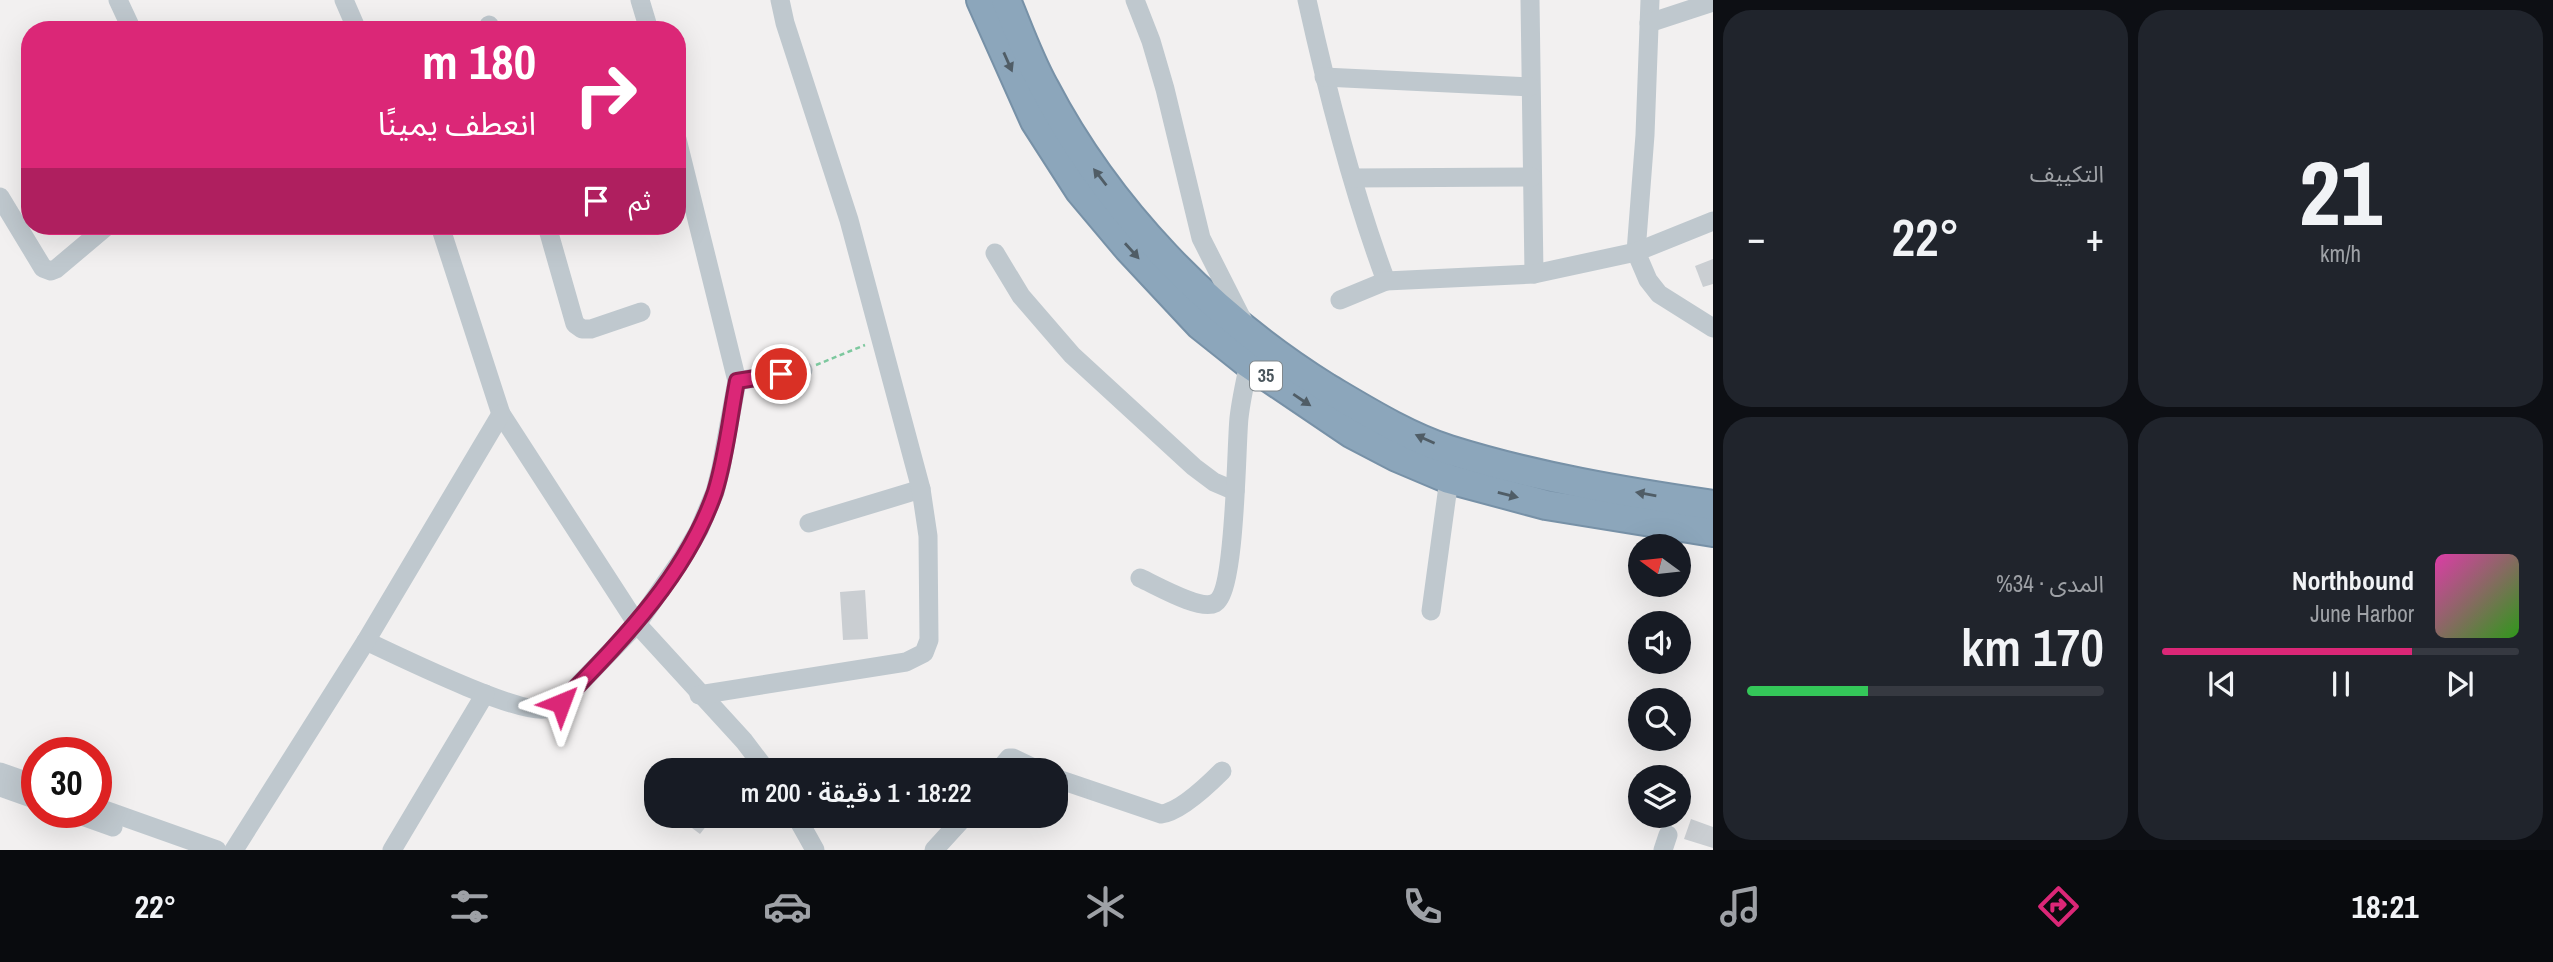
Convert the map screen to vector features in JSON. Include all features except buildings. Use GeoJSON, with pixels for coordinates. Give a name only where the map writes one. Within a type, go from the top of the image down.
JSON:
{"type":"FeatureCollection","features":[{"type":"Feature","properties":{"kind":"highway","name":"35"},"geometry":{"type":"LineString","coordinates":[[981,0],[1035,121],[1080,191],[1128,248],[1200,324],[1249,364],[1352,433],[1396,457],[1450,479],[1546,505],[1713,532]]}},
{"type":"Feature","properties":{"kind":"highway","name":"35"},"geometry":{"type":"LineString","coordinates":[[1006,0],[1044,87],[1092,167],[1166,258],[1251,336],[1285,361],[1376,418],[1447,449],[1538,474],[1713,505]]}},
{"type":"Feature","properties":{"kind":"street"},"geometry":{"type":"LineString","coordinates":[[118,0],[128,21]]}},
{"type":"Feature","properties":{"kind":"street"},"geometry":{"type":"LineString","coordinates":[[344,0],[353,21]]}},
{"type":"Feature","properties":{"kind":"street"},"geometry":{"type":"LineString","coordinates":[[640,0],[646,21]]}},
{"type":"Feature","properties":{"kind":"street"},"geometry":{"type":"LineString","coordinates":[[699,695],[906,662],[921,655],[929,640],[928,536],[921,489],[849,220],[785,23],[780,0]]}},
{"type":"Feature","properties":{"kind":"street"},"geometry":{"type":"LineString","coordinates":[[1135,0],[1165,89],[1201,238],[1251,336]]}},
{"type":"Feature","properties":{"kind":"street"},"geometry":{"type":"LineString","coordinates":[[1307,0],[1324,77],[1369,236],[1386,281]]}},
{"type":"Feature","properties":{"kind":"street"},"geometry":{"type":"LineString","coordinates":[[1530,0],[1534,274]]}},
{"type":"Feature","properties":{"kind":"street"},"geometry":{"type":"LineString","coordinates":[[1650,0],[1645,135],[1636,252],[1648,280],[1659,294],[1713,328]]}},
{"type":"Feature","properties":{"kind":"street"},"geometry":{"type":"LineString","coordinates":[[1649,23],[1713,2]]}},
{"type":"Feature","properties":{"kind":"street"},"geometry":{"type":"LineString","coordinates":[[1324,77],[1530,87]]}},
{"type":"Feature","properties":{"kind":"street"},"geometry":{"type":"LineString","coordinates":[[366,641],[485,694],[544,710],[561,703],[637,624],[693,540],[715,492],[737,381],[686,175]]}},
{"type":"Feature","properties":{"kind":"street"},"geometry":{"type":"LineString","coordinates":[[1353,178],[1532,177]]}},
{"type":"Feature","properties":{"kind":"street"},"geometry":{"type":"LineString","coordinates":[[0,197],[21,231]]}},
{"type":"Feature","properties":{"kind":"street"},"geometry":{"type":"LineString","coordinates":[[1340,300],[1386,281],[1534,274],[1636,252],[1713,221]]}},
{"type":"Feature","properties":{"kind":"street"},"geometry":{"type":"LineString","coordinates":[[24,235],[47,270],[55,269],[96,235]]}},
{"type":"Feature","properties":{"kind":"street"},"geometry":{"type":"LineString","coordinates":[[443,235],[501,414],[637,624],[757,758]]}},
{"type":"Feature","properties":{"kind":"street"},"geometry":{"type":"LineString","coordinates":[[550,235],[575,324],[582,329],[591,329],[641,312]]}},
{"type":"Feature","properties":{"kind":"street"},"geometry":{"type":"LineString","coordinates":[[995,253],[1021,296],[1072,355],[1194,467],[1214,482],[1235,491]]}},
{"type":"Feature","properties":{"kind":"street"},"geometry":{"type":"LineString","coordinates":[[1140,578],[1193,602],[1206,605],[1217,603],[1224,594],[1235,491],[1239,418],[1249,364]]}},
{"type":"Feature","properties":{"kind":"street"},"geometry":{"type":"LineString","coordinates":[[737,381],[803,370]]}},
{"type":"Feature","properties":{"kind":"street"},"geometry":{"type":"LineString","coordinates":[[234,850],[366,641],[501,414]]}},
{"type":"Feature","properties":{"kind":"street"},"geometry":{"type":"LineString","coordinates":[[1431,611],[1450,479]]}},
{"type":"Feature","properties":{"kind":"street"},"geometry":{"type":"LineString","coordinates":[[809,523],[921,489]]}},
{"type":"Feature","properties":{"kind":"street"},"geometry":{"type":"LineString","coordinates":[[393,850],[485,694]]}},
{"type":"Feature","properties":{"kind":"street"},"geometry":{"type":"LineString","coordinates":[[1068,783],[1161,814],[1175,810],[1222,771]]}},
{"type":"Feature","properties":{"kind":"street"},"geometry":{"type":"LineString","coordinates":[[0,772],[21,779]]}},
{"type":"Feature","properties":{"kind":"street"},"geometry":{"type":"LineString","coordinates":[[0,787],[21,794]]}},
{"type":"Feature","properties":{"kind":"street"},"geometry":{"type":"LineString","coordinates":[[112,813],[217,850]]}},
{"type":"Feature","properties":{"kind":"street"},"geometry":{"type":"LineString","coordinates":[[112,827],[178,850]]}},
{"type":"Feature","properties":{"kind":"street"},"geometry":{"type":"LineString","coordinates":[[803,828],[815,850]]}},
{"type":"Feature","properties":{"kind":"street"},"geometry":{"type":"LineString","coordinates":[[934,850],[954,828]]}},
{"type":"Feature","properties":{"kind":"path"},"geometry":{"type":"LineString","coordinates":[[803,370],[880,339]]}},
{"type":"Feature","properties":{"kind":"route"},"geometry":{"type":"LineString","coordinates":[[561,703],[637,624],[699,530],[715,492],[737,381],[781,374]]}}]}
